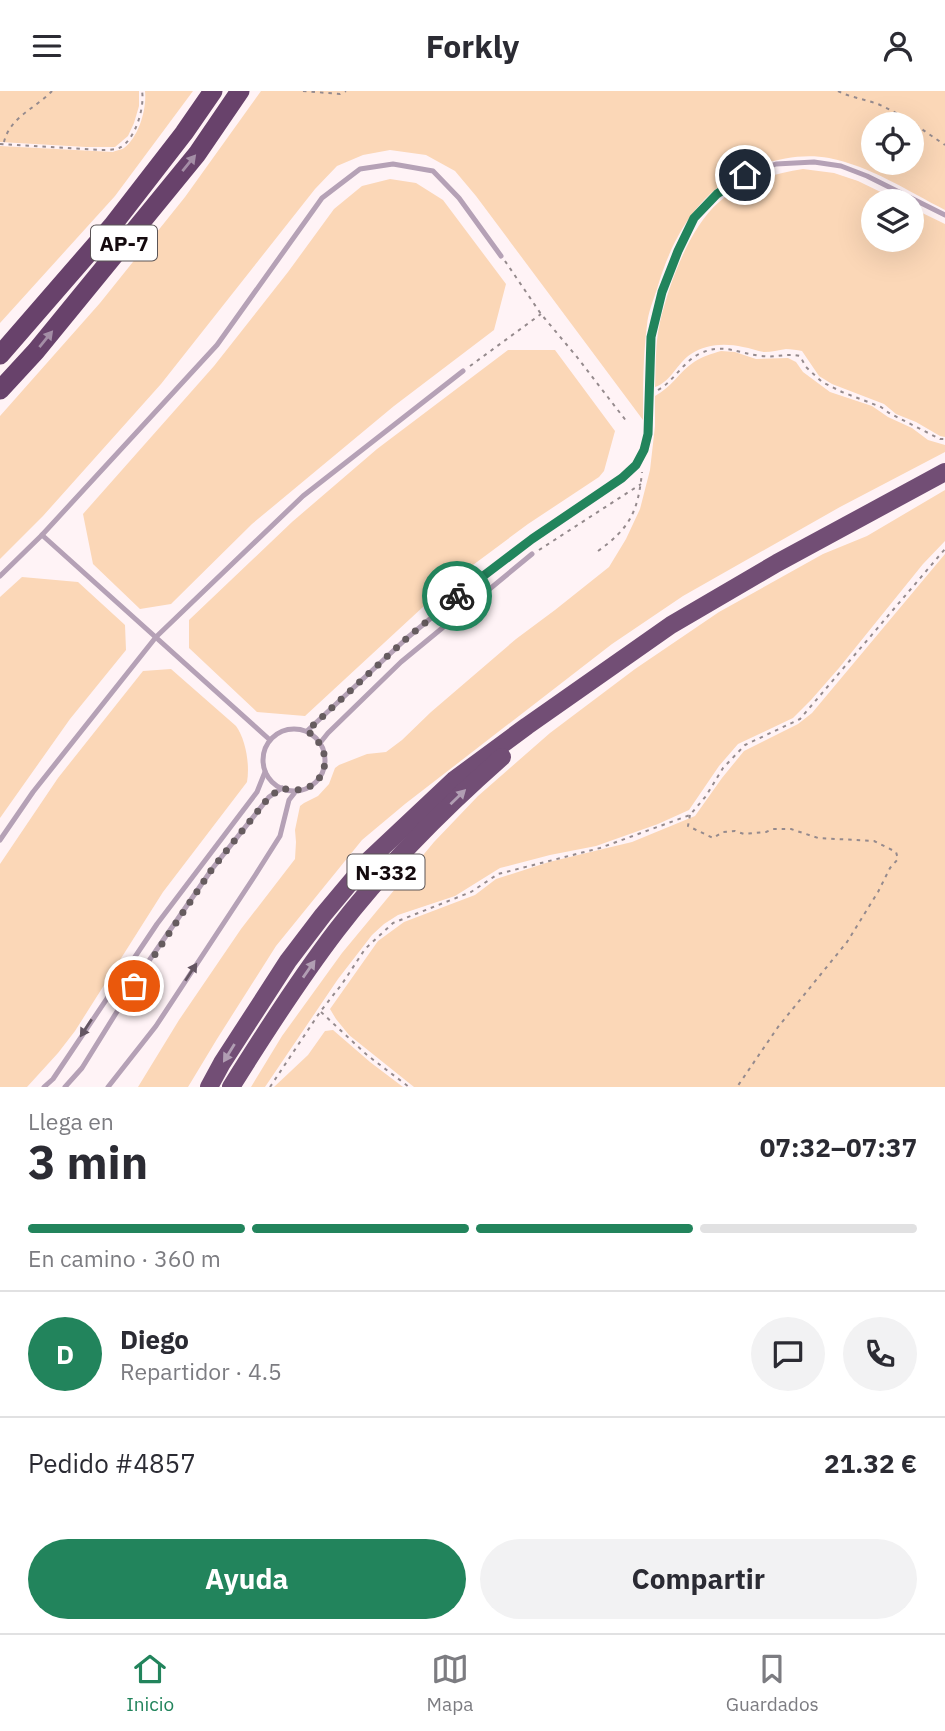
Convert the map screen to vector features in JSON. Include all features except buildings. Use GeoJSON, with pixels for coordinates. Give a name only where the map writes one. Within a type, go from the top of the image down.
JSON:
{"type":"FeatureCollection","features":[{"type":"Feature","properties":{"kind":"highway","name":"AP-7"},"geometry":{"type":"LineString","coordinates":[[0,355],[112,226],[213,91]]}},
{"type":"Feature","properties":{"kind":"highway","name":"AP-7"},"geometry":{"type":"LineString","coordinates":[[0,390],[36,351],[188,164],[240,91]]}},
{"type":"Feature","properties":{"kind":"highway","name":"N-332"},"geometry":{"type":"LineString","coordinates":[[209,1087],[288,961],[323,915],[370,859],[454,780],[671,625],[788,557],[945,472]]}},
{"type":"Feature","properties":{"kind":"highway","name":"N-332"},"geometry":{"type":"LineString","coordinates":[[231,1087],[309,968],[337,930],[397,860],[458,796],[578,689]]}},
{"type":"Feature","properties":{"kind":"highway"},"geometry":{"type":"LineString","coordinates":[[242,1087],[284,1007]]}},
{"type":"Feature","properties":{"kind":"lane"},"geometry":{"type":"LineString","coordinates":[[307,731],[407,638],[460,594],[532,539],[622,478],[636,465],[648,434],[651,337],[662,292],[694,218],[717,194],[745,175],[776,164],[814,162],[841,166],[867,176],[945,215]]}},
{"type":"Feature","properties":{"kind":"lane"},"geometry":{"type":"LineString","coordinates":[[0,576],[42,535],[217,345],[322,198],[360,169],[393,164],[433,171],[459,198],[501,256]]}},
{"type":"Feature","properties":{"kind":"lane"},"geometry":{"type":"LineString","coordinates":[[0,840],[33,792],[156,637],[303,496],[463,371]]}},
{"type":"Feature","properties":{"kind":"lane"},"geometry":{"type":"LineString","coordinates":[[42,535],[270,740]]}},
{"type":"Feature","properties":{"kind":"lane"},"geometry":{"type":"LineString","coordinates":[[320,743],[401,662],[533,554]]}},
{"type":"Feature","properties":{"kind":"lane"},"geometry":{"type":"LineString","coordinates":[[287,729],[307,731],[320,743],[325,757],[324,767],[314,784],[305,789],[296,791],[282,788],[269,779],[265,772],[263,755],[270,740],[277,733],[287,729]]}},
{"type":"Feature","properties":{"kind":"lane"},"geometry":{"type":"LineString","coordinates":[[44,1087],[53,1079],[157,924],[257,792],[265,772]]}},
{"type":"Feature","properties":{"kind":"lane"},"geometry":{"type":"LineString","coordinates":[[65,1087],[82,1068],[144,968],[212,869],[269,797],[282,788]]}},
{"type":"Feature","properties":{"kind":"lane"},"geometry":{"type":"LineString","coordinates":[[108,1087],[156,1026],[262,865],[280,836],[289,800],[296,791]]}},
{"type":"Feature","properties":{"kind":"path"},"geometry":{"type":"LineString","coordinates":[[52,91],[21,115],[2,144],[102,150],[121,147],[135,129],[144,99],[142,91]]}},
{"type":"Feature","properties":{"kind":"path"},"geometry":{"type":"LineString","coordinates":[[303,91],[340,94],[346,91]]}},
{"type":"Feature","properties":{"kind":"path"},"geometry":{"type":"LineString","coordinates":[[838,91],[877,103],[945,145]]}},
{"type":"Feature","properties":{"kind":"path"},"geometry":{"type":"LineString","coordinates":[[501,256],[541,314],[627,422]]}},
{"type":"Feature","properties":{"kind":"path"},"geometry":{"type":"LineString","coordinates":[[463,371],[541,314]]}},
{"type":"Feature","properties":{"kind":"path"},"geometry":{"type":"LineString","coordinates":[[648,396],[668,384],[691,359],[701,353],[722,348],[763,356],[792,354],[800,356],[806,367],[822,382],[881,407],[889,414],[945,439]]}},
{"type":"Feature","properties":{"kind":"path"},"geometry":{"type":"LineString","coordinates":[[598,551],[617,537],[630,519],[640,495],[642,473]]}},
{"type":"Feature","properties":{"kind":"path"},"geometry":{"type":"LineString","coordinates":[[533,554],[641,484]]}},
{"type":"Feature","properties":{"kind":"path"},"geometry":{"type":"LineString","coordinates":[[271,1087],[365,949],[393,923],[471,892],[498,874],[600,848],[690,815],[706,796],[723,768],[745,745],[800,719],[945,549]]}},
{"type":"Feature","properties":{"kind":"path"},"geometry":{"type":"LineString","coordinates":[[690,815],[688,826],[713,838],[723,832],[735,831],[744,834],[791,829],[818,838],[874,841],[896,852],[898,859],[847,941],[778,1027],[737,1087]]}},
{"type":"Feature","properties":{"kind":"path"},"geometry":{"type":"LineString","coordinates":[[320,1012],[409,1087]]}},
{"type":"Feature","properties":{"kind":"shaded area"},"geometry":{"type":"Polygon","coordinates":[[[0,91],[139,91],[139,106],[128,136],[115,147],[0,142],[0,91]]]}},
{"type":"Feature","properties":{"kind":"shaded area"},"geometry":{"type":"Polygon","coordinates":[[[145,91],[193,91],[115,196],[0,323],[0,146],[113,152],[122,149],[134,137],[141,122],[145,91]]]}},
{"type":"Feature","properties":{"kind":"shaded area"},"geometry":{"type":"Polygon","coordinates":[[[261,91],[945,91],[945,210],[924,199],[924,189],[905,189],[877,175],[924,175],[924,112],[861,112],[861,168],[829,158],[809,156],[779,160],[751,168],[733,177],[716,188],[702,202],[690,217],[671,251],[650,311],[645,348],[643,420],[455,171],[426,155],[390,150],[363,155],[337,166],[315,189],[161,384],[43,516],[0,559],[0,416],[100,303],[185,197],[261,91]]]}},
{"type":"Feature","properties":{"kind":"shaded area"},"geometry":{"type":"Polygon","coordinates":[[[803,169],[834,173],[874,189],[861,189],[861,252],[924,252],[924,214],[945,224],[945,437],[896,414],[884,404],[832,384],[819,376],[802,351],[798,350],[764,352],[729,345],[709,346],[691,354],[661,385],[655,387],[657,338],[664,307],[675,274],[698,226],[728,195],[770,176],[803,169]]]}},
{"type":"Feature","properties":{"kind":"shaded area"},"geometry":{"type":"Polygon","coordinates":[[[390,179],[416,183],[443,200],[506,284],[494,330],[394,406],[252,524],[171,604],[140,609],[93,564],[83,514],[214,366],[334,209],[362,186],[390,179]]]}},
{"type":"Feature","properties":{"kind":"shaded area"},"geometry":{"type":"Polygon","coordinates":[[[508,350],[555,350],[615,431],[604,471],[450,582],[305,716],[257,712],[189,648],[189,620],[292,522],[377,449],[508,350]]]}},
{"type":"Feature","properties":{"kind":"shaded area"},"geometry":{"type":"Polygon","coordinates":[[[721,351],[735,352],[756,359],[788,358],[830,392],[872,406],[928,440],[945,445],[945,452],[840,507],[683,596],[612,644],[405,804],[362,840],[276,946],[188,1087],[138,1087],[179,1020],[241,929],[295,859],[295,830],[300,806],[318,796],[329,784],[335,768],[339,765],[367,754],[386,752],[402,740],[516,639],[609,567],[640,509],[650,470],[655,396],[694,362],[721,351]]]}},
{"type":"Feature","properties":{"kind":"shaded area"},"geometry":{"type":"Polygon","coordinates":[[[945,490],[945,541],[811,700],[793,718],[738,744],[719,766],[689,810],[596,846],[500,868],[455,896],[398,915],[372,935],[338,979],[265,1087],[251,1087],[282,1036],[342,953],[434,842],[478,796],[550,733],[635,669],[719,612],[823,554],[867,536],[945,490]]]}},
{"type":"Feature","properties":{"kind":"shaded area"},"geometry":{"type":"Polygon","coordinates":[[[945,554],[945,1087],[414,1087],[349,1035],[336,1019],[330,1009],[378,941],[404,922],[475,895],[496,879],[549,862],[632,842],[695,816],[744,751],[798,724],[812,713],[945,554]]]}},
{"type":"Feature","properties":{"kind":"shaded area"},"geometry":{"type":"Polygon","coordinates":[[[22,577],[78,582],[125,625],[126,650],[70,719],[0,818],[0,597],[22,577]]]}},
{"type":"Feature","properties":{"kind":"shaded area"},"geometry":{"type":"Polygon","coordinates":[[[171,669],[236,726],[246,753],[247,782],[163,892],[75,1031],[58,1053],[27,1087],[0,1087],[0,864],[58,778],[143,671],[171,669]]]}},
{"type":"Feature","properties":{"kind":"shaded area"},"geometry":{"type":"Polygon","coordinates":[[[333,1030],[403,1087],[274,1087],[308,1055],[325,1031],[333,1030]]]}},
{"type":"Feature","properties":{"kind":"way so far"},"geometry":{"type":"LineString","coordinates":[[134,986],[212,869],[269,797],[282,788],[296,791],[305,789],[314,784],[320,776],[324,767],[324,750],[316,737],[307,731],[407,638],[457,596]]}},
{"type":"Feature","properties":{"kind":"route"},"geometry":{"type":"LineString","coordinates":[[457,596],[532,539],[622,478],[636,465],[648,434],[651,337],[662,292],[694,218],[717,194],[745,175]]}}]}
